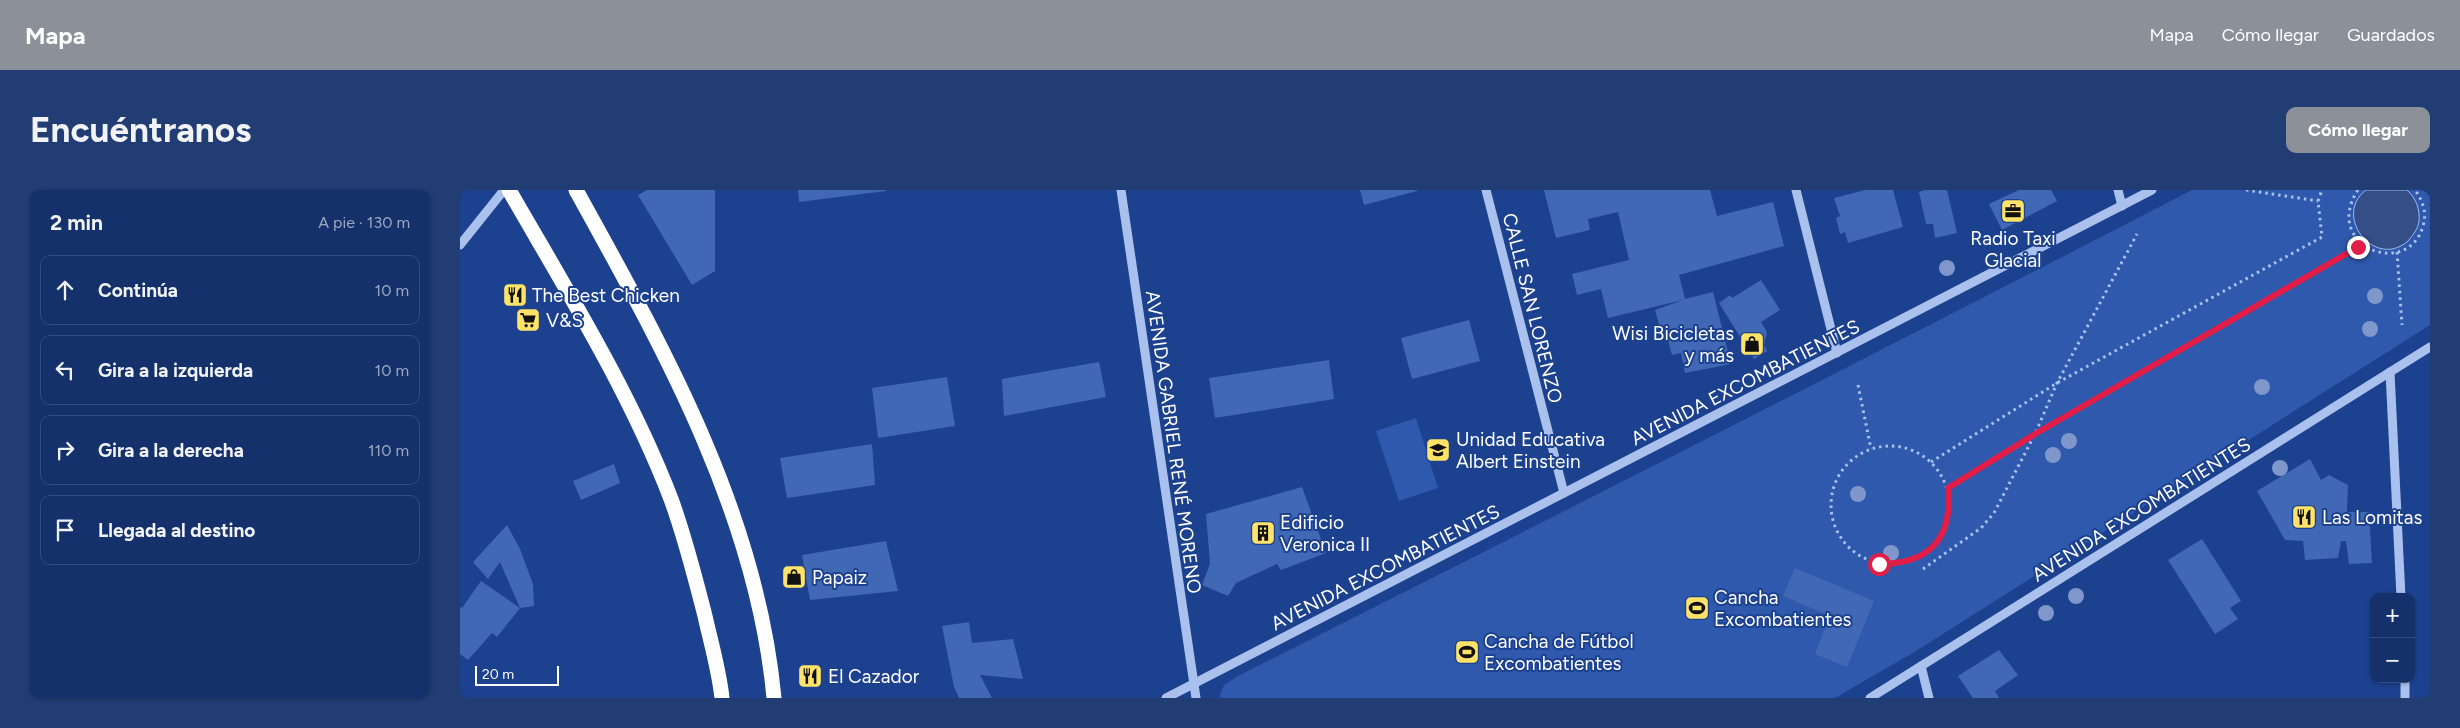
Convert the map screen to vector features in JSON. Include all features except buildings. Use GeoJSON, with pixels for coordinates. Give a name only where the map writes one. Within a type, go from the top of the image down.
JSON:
{"type":"FeatureCollection","features":[{"type":"Feature","properties":{"kind":"highway"},"geometry":{"type":"LineString","coordinates":[[509,190],[599,346],[654,460],[671,501],[697,583],[720,681],[722,698]]}},
{"type":"Feature","properties":{"kind":"highway"},"geometry":{"type":"LineString","coordinates":[[576,190],[627,282],[687,398],[719,474],[745,552],[768,645],[774,698]]}},
{"type":"Feature","properties":{"kind":"street"},"geometry":{"type":"LineString","coordinates":[[460,245],[504,190]]}},
{"type":"Feature","properties":{"kind":"street","name":"AVENIDA GABRIEL RENÉ MORENO"},"geometry":{"type":"LineString","coordinates":[[1121,190],[1196,698]]}},
{"type":"Feature","properties":{"kind":"street","name":"CALLE SAN LORENZO"},"geometry":{"type":"LineString","coordinates":[[1486,190],[1564,493]]}},
{"type":"Feature","properties":{"kind":"street"},"geometry":{"type":"LineString","coordinates":[[1796,190],[1837,353]]}},
{"type":"Feature","properties":{"kind":"street"},"geometry":{"type":"LineString","coordinates":[[2118,190],[2122,206]]}},
{"type":"Feature","properties":{"kind":"street","name":"AVENIDA EXCOMBATIENTES"},"geometry":{"type":"LineString","coordinates":[[1166,698],[2152,190]]}},
{"type":"Feature","properties":{"kind":"street","name":"AVENIDA EXCOMBATIENTES"},"geometry":{"type":"LineString","coordinates":[[1870,698],[2430,347]]}},
{"type":"Feature","properties":{"kind":"street"},"geometry":{"type":"LineString","coordinates":[[2390,372],[2401,593]]}},
{"type":"Feature","properties":{"kind":"street"},"geometry":{"type":"LineString","coordinates":[[1921,666],[1929,698]]}},
{"type":"Feature","properties":{"kind":"street"},"geometry":{"type":"LineString","coordinates":[[2405,683],[2406,698]]}},
{"type":"Feature","properties":{"kind":"path"},"geometry":{"type":"LineString","coordinates":[[2246,190],[2318,201]]}},
{"type":"Feature","properties":{"kind":"path"},"geometry":{"type":"LineString","coordinates":[[1931,462],[2056,383],[2322,237],[2318,201],[2322,190]]}},
{"type":"Feature","properties":{"kind":"path"},"geometry":{"type":"LineString","coordinates":[[2358,190],[2350,206],[2349,224],[2354,235],[2362,245],[2372,251],[2384,253],[2397,252],[2407,248],[2422,231],[2425,220],[2424,208],[2415,190]]}},
{"type":"Feature","properties":{"kind":"path"},"geometry":{"type":"LineString","coordinates":[[1923,569],[1981,528],[1994,513],[2035,434],[2056,383],[2137,234]]}},
{"type":"Feature","properties":{"kind":"path"},"geometry":{"type":"LineString","coordinates":[[1948,488],[2035,434],[2362,245]]}},
{"type":"Feature","properties":{"kind":"path"},"geometry":{"type":"LineString","coordinates":[[2397,252],[2402,325]]}},
{"type":"Feature","properties":{"kind":"path"},"geometry":{"type":"LineString","coordinates":[[1858,385],[1871,449]]}},
{"type":"Feature","properties":{"kind":"path"},"geometry":{"type":"LineString","coordinates":[[1892,446],[1914,450],[1931,462],[1941,474],[1948,488],[1950,508],[1945,528],[1934,545],[1918,558],[1899,564],[1879,564],[1861,557],[1845,545],[1835,528],[1831,508],[1833,489],[1842,472],[1854,458],[1871,449],[1892,446]]}},
{"type":"Feature","properties":{"kind":"shaded area"},"geometry":{"type":"Polygon","coordinates":[[[2192,190],[2430,190],[2430,325],[1916,651],[1835,698],[1219,698],[1224,685],[1238,676],[2192,190]]]}},
{"type":"Feature","properties":{"kind":"shaded area"},"geometry":{"type":"Polygon","coordinates":[[[2366,190],[2407,190],[2410,193],[2417,204],[2419,221],[2408,241],[2395,248],[2383,249],[2371,244],[2362,236],[2356,225],[2354,213],[2357,201],[2366,190]]]}},
{"type":"Feature","properties":{"kind":"shaded area"},"geometry":{"type":"Polygon","coordinates":[[[1416,418],[1438,488],[1399,501],[1376,431],[1416,418]]]}},
{"type":"Feature","properties":{"kind":"place","name":"Radio Taxi Glacial"},"geometry":{"type":"Point","coordinates":[2013,211]}},
{"type":"Feature","properties":{"kind":"place","name":"The Best Chicken"},"geometry":{"type":"Point","coordinates":[515,295]}},
{"type":"Feature","properties":{"kind":"place","name":"V&S"},"geometry":{"type":"Point","coordinates":[528,320]}},
{"type":"Feature","properties":{"kind":"place","name":"Wisi Bicicletas y más"},"geometry":{"type":"Point","coordinates":[1752,344]}},
{"type":"Feature","properties":{"kind":"place","name":"Unidad Educativa Albert Einstein"},"geometry":{"type":"Point","coordinates":[1438,450]}},
{"type":"Feature","properties":{"kind":"place","name":"Las Lomitas"},"geometry":{"type":"Point","coordinates":[2304,517]}},
{"type":"Feature","properties":{"kind":"place","name":"Edificio Veronica II"},"geometry":{"type":"Point","coordinates":[1263,533]}},
{"type":"Feature","properties":{"kind":"place","name":"Papaiz"},"geometry":{"type":"Point","coordinates":[794,577]}},
{"type":"Feature","properties":{"kind":"place","name":"Cancha Excombatientes"},"geometry":{"type":"Point","coordinates":[1697,608]}},
{"type":"Feature","properties":{"kind":"place","name":"Cancha de Fútbol Excombatientes"},"geometry":{"type":"Point","coordinates":[1467,652]}},
{"type":"Feature","properties":{"kind":"place","name":"El Cazador"},"geometry":{"type":"Point","coordinates":[810,676]}},
{"type":"Feature","properties":{"kind":"route"},"geometry":{"type":"LineString","coordinates":[[1879,564],[1899,564],[1918,558],[1934,545],[1945,528],[1950,508],[1948,488],[2035,434],[2358,247]]}}]}
